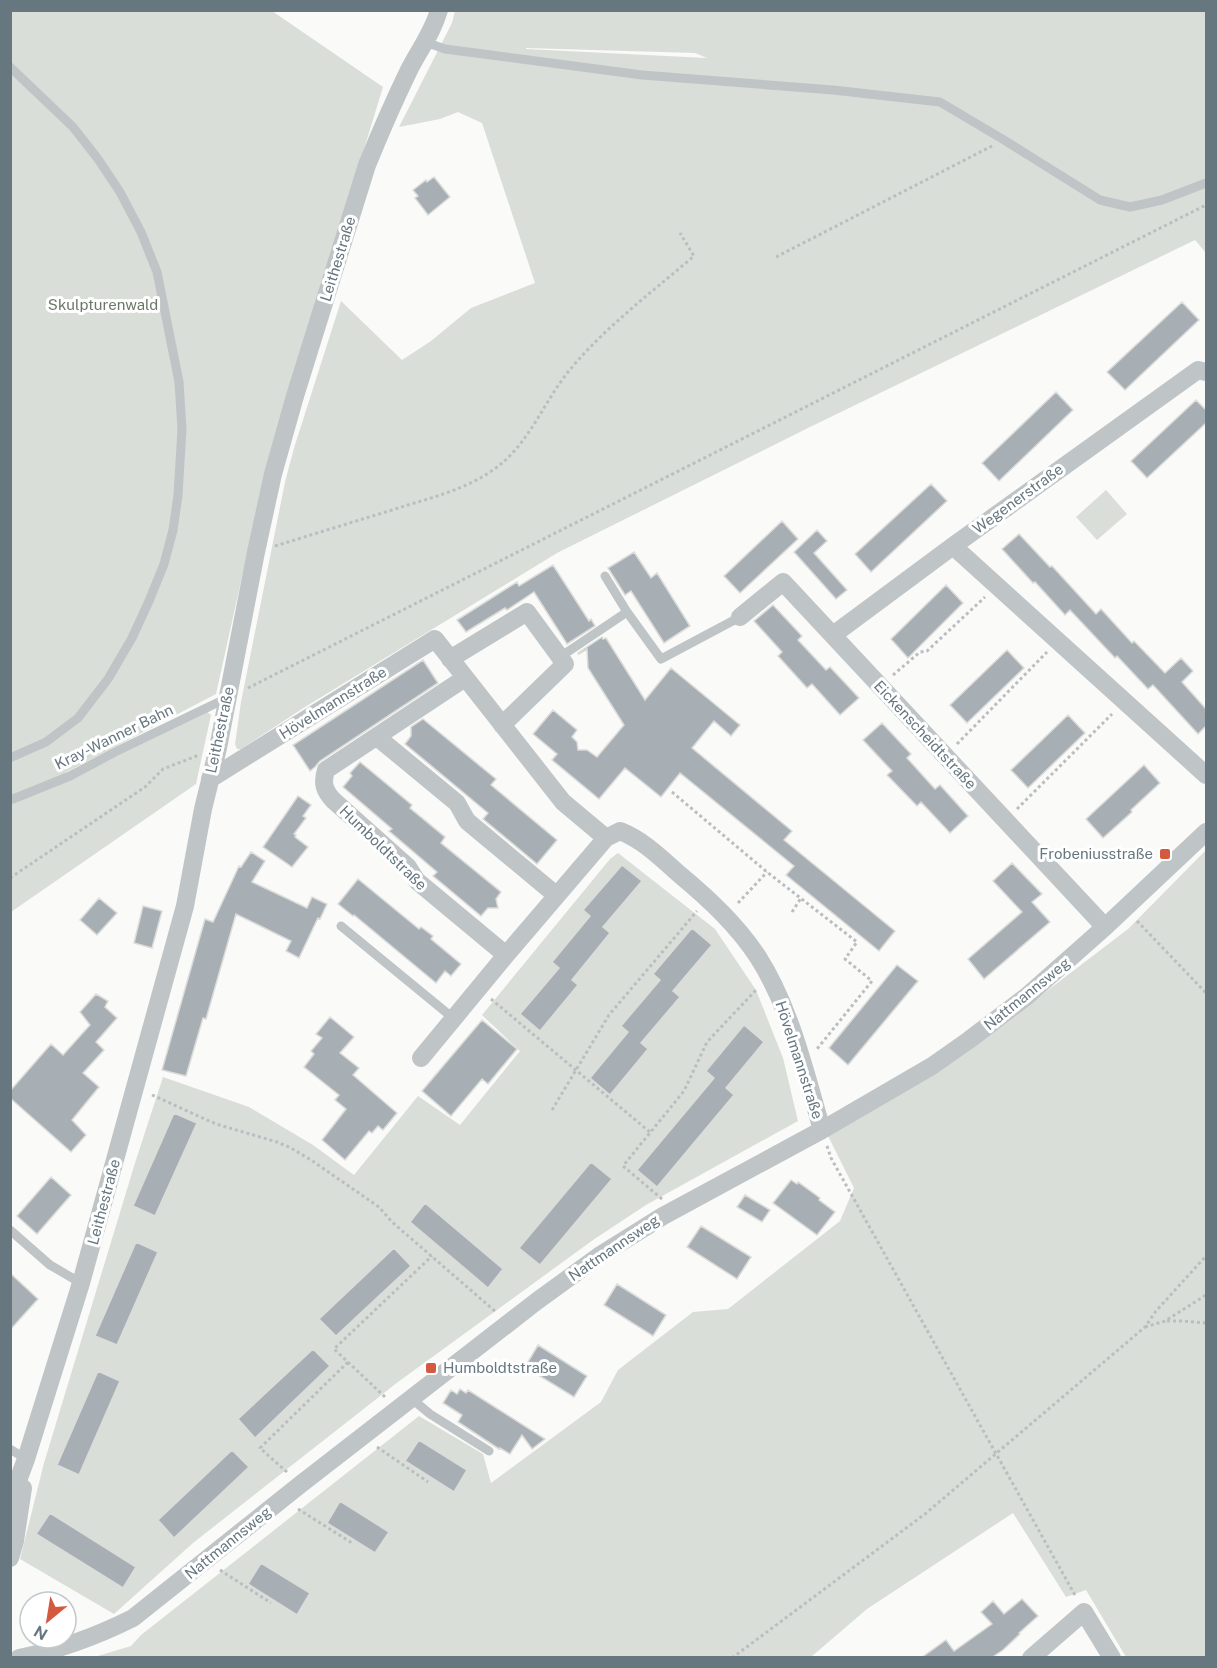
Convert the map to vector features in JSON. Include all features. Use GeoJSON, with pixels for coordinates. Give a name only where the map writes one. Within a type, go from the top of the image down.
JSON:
{"type":"FeatureCollection","features":[{"type":"Feature","properties":{"kind":"street","name":"Leithestraße"},"geometry":{"type":"LineString","coordinates":[[10,1502],[26,1460],[81,1283],[185,906],[256,552],[284,435],[367,165],[395,99],[432,29],[439,10]]}},
{"type":"Feature","properties":{"kind":"street","name":"Wegenerstraße"},"geometry":{"type":"LineString","coordinates":[[833,635],[1198,370],[1206,372]]}},
{"type":"Feature","properties":{"kind":"street"},"geometry":{"type":"LineString","coordinates":[[953,546],[1206,775]]}},
{"type":"Feature","properties":{"kind":"street","name":"Eickenscheidtstraße"},"geometry":{"type":"LineString","coordinates":[[740,617],[783,582],[1105,927]]}},
{"type":"Feature","properties":{"kind":"street"},"geometry":{"type":"LineString","coordinates":[[450,659],[527,612],[565,664],[502,725]]}},
{"type":"Feature","properties":{"kind":"street","name":"Hövelmannstraße"},"geometry":{"type":"LineString","coordinates":[[210,779],[435,639],[562,802],[606,838],[620,831],[636,837],[708,898],[726,916],[757,955],[769,976],[790,1025],[822,1130]]}},
{"type":"Feature","properties":{"kind":"street","name":"Humboldtstraße"},"geometry":{"type":"LineString","coordinates":[[465,678],[326,770],[323,785],[327,794],[408,867],[417,881],[506,955]]}},
{"type":"Feature","properties":{"kind":"street"},"geometry":{"type":"LineString","coordinates":[[377,737],[457,803],[467,821],[556,895]]}},
{"type":"Feature","properties":{"kind":"street","name":"Nattmannsweg"},"geometry":{"type":"LineString","coordinates":[[10,1650],[19,1657],[42,1654],[107,1631],[133,1618],[301,1484],[599,1256],[675,1210],[822,1130],[932,1066],[969,1040],[1028,996],[1206,832]]}},
{"type":"Feature","properties":{"kind":"street"},"geometry":{"type":"LineString","coordinates":[[421,1058],[606,838]]}},
{"type":"Feature","properties":{"kind":"street","name":"Leithestraße"},"geometry":{"type":"LineString","coordinates":[[10,1558],[15,1541],[26,1460]]}},
{"type":"Feature","properties":{"kind":"street"},"geometry":{"type":"LineString","coordinates":[[1031,1658],[1084,1612],[1112,1658]]}},
{"type":"Feature","properties":{"kind":"lane"},"geometry":{"type":"LineString","coordinates":[[425,42],[445,49],[642,75],[833,90],[940,102],[1100,200],[1130,207],[1162,200],[1206,183]]}},
{"type":"Feature","properties":{"kind":"lane"},"geometry":{"type":"LineString","coordinates":[[10,67],[73,127],[120,192],[141,232],[157,272],[179,382],[182,429],[178,495],[173,530],[164,564],[132,638],[108,679],[78,717],[46,742],[10,758]]}},
{"type":"Feature","properties":{"kind":"lane"},"geometry":{"type":"LineString","coordinates":[[604,576],[661,659],[740,617]]}},
{"type":"Feature","properties":{"kind":"lane"},"geometry":{"type":"LineString","coordinates":[[560,657],[627,612]]}},
{"type":"Feature","properties":{"kind":"lane","name":"Kray-Wanner Bahn"},"geometry":{"type":"LineString","coordinates":[[12,799],[69,776],[227,698]]}},
{"type":"Feature","properties":{"kind":"lane"},"geometry":{"type":"LineString","coordinates":[[341,926],[453,1018]]}},
{"type":"Feature","properties":{"kind":"lane"},"geometry":{"type":"LineString","coordinates":[[10,1230],[50,1265],[81,1283]]}},
{"type":"Feature","properties":{"kind":"lane"},"geometry":{"type":"LineString","coordinates":[[405,1404],[430,1414],[489,1451]]}},
{"type":"Feature","properties":{"kind":"lane"},"geometry":{"type":"LineString","coordinates":[[10,1449],[26,1460]]}},
{"type":"Feature","properties":{"kind":"path"},"geometry":{"type":"LineString","coordinates":[[776,257],[1004,140]]}},
{"type":"Feature","properties":{"kind":"path"},"geometry":{"type":"LineString","coordinates":[[227,698],[1206,205]]}},
{"type":"Feature","properties":{"kind":"path"},"geometry":{"type":"LineString","coordinates":[[256,552],[443,494],[494,470],[522,442],[551,395],[572,367],[603,334],[694,256],[680,232]]}},
{"type":"Feature","properties":{"kind":"path"},"geometry":{"type":"LineString","coordinates":[[880,686],[920,652],[927,651],[997,585]]}},
{"type":"Feature","properties":{"kind":"path"},"geometry":{"type":"LineString","coordinates":[[945,756],[1058,640]]}},
{"type":"Feature","properties":{"kind":"path"},"geometry":{"type":"LineString","coordinates":[[1005,821],[1125,701]]}},
{"type":"Feature","properties":{"kind":"path"},"geometry":{"type":"LineString","coordinates":[[10,878],[136,793],[164,769],[218,748]]}},
{"type":"Feature","properties":{"kind":"path"},"geometry":{"type":"LineString","coordinates":[[672,792],[767,872],[857,942],[845,959],[872,981],[803,1067]]}},
{"type":"Feature","properties":{"kind":"path"},"geometry":{"type":"LineString","coordinates":[[726,916],[767,872]]}},
{"type":"Feature","properties":{"kind":"path"},"geometry":{"type":"LineString","coordinates":[[552,1110],[609,1015],[708,898]]}},
{"type":"Feature","properties":{"kind":"path"},"geometry":{"type":"LineString","coordinates":[[792,912],[801,898]]}},
{"type":"Feature","properties":{"kind":"path"},"geometry":{"type":"LineString","coordinates":[[1125,908],[1206,993]]}},
{"type":"Feature","properties":{"kind":"path"},"geometry":{"type":"LineString","coordinates":[[675,1210],[623,1166],[684,1091],[707,1042],[769,976]]}},
{"type":"Feature","properties":{"kind":"path"},"geometry":{"type":"LineString","coordinates":[[478,988],[651,1133]]}},
{"type":"Feature","properties":{"kind":"path"},"geometry":{"type":"LineString","coordinates":[[135,1088],[216,1124],[277,1142],[311,1160],[379,1207],[392,1222],[509,1323]]}},
{"type":"Feature","properties":{"kind":"path"},"geometry":{"type":"LineString","coordinates":[[822,1130],[831,1158],[1084,1612]]}},
{"type":"Feature","properties":{"kind":"path"},"geometry":{"type":"LineString","coordinates":[[405,1404],[334,1349],[432,1256]]}},
{"type":"Feature","properties":{"kind":"path"},"geometry":{"type":"LineString","coordinates":[[732,1658],[916,1521],[995,1455],[1145,1327],[1156,1311],[1206,1256]]}},
{"type":"Feature","properties":{"kind":"path"},"geometry":{"type":"LineString","coordinates":[[1145,1327],[1165,1321],[1206,1295]]}},
{"type":"Feature","properties":{"kind":"path"},"geometry":{"type":"LineString","coordinates":[[1165,1321],[1206,1323]]}},
{"type":"Feature","properties":{"kind":"path"},"geometry":{"type":"LineString","coordinates":[[301,1484],[260,1448],[348,1362]]}},
{"type":"Feature","properties":{"kind":"path"},"geometry":{"type":"LineString","coordinates":[[363,1438],[428,1482]]}},
{"type":"Feature","properties":{"kind":"path"},"geometry":{"type":"LineString","coordinates":[[284,1499],[352,1543]]}},
{"type":"Feature","properties":{"kind":"path"},"geometry":{"type":"LineString","coordinates":[[206,1561],[271,1603]]}},
{"type":"Feature","properties":{"kind":"green space","name":"Skulpturenwald"},"geometry":{"type":"Polygon","coordinates":[[[11,11],[272,11],[383,87],[265,473],[216,694],[65,773],[66,780],[205,710],[211,715],[196,784],[11,912],[11,11]]]}},
{"type":"Feature","properties":{"kind":"green space"},"geometry":{"type":"Polygon","coordinates":[[[455,11],[1206,11],[1206,253],[1195,240],[557,553],[305,707],[241,749],[237,749],[235,744],[241,702],[285,482],[341,301],[402,360],[431,341],[471,308],[535,283],[482,123],[458,112],[440,119],[399,127],[452,23],[455,11]],[[526,48],[707,58],[695,53],[526,48]]]}},
{"type":"Feature","properties":{"kind":"green space"},"geometry":{"type":"Polygon","coordinates":[[[1106,490],[1127,514],[1097,540],[1076,517],[1106,490]]]}},
{"type":"Feature","properties":{"kind":"green space"},"geometry":{"type":"Polygon","coordinates":[[[1206,850],[1206,1657],[1126,1657],[1086,1590],[1066,1597],[1013,1513],[867,1609],[811,1657],[91,1658],[131,1646],[141,1635],[419,1416],[483,1454],[491,1483],[601,1402],[618,1370],[693,1312],[728,1309],[840,1221],[854,1188],[826,1132],[989,1035],[1128,929],[1206,850]]]}},
{"type":"Feature","properties":{"kind":"green space"},"geometry":{"type":"Polygon","coordinates":[[[618,853],[715,929],[756,990],[783,1058],[798,1121],[646,1205],[593,1240],[398,1382],[193,1543],[114,1614],[78,1593],[78,1590],[73,1590],[20,1559],[44,1463],[163,1077],[249,1107],[313,1145],[354,1175],[418,1096],[460,1125],[520,1051],[482,1015],[610,859],[618,853]]]}},
{"type":"Feature","properties":{"kind":"building"},"geometry":{"type":"Polygon","coordinates":[[[434,177],[450,197],[428,215],[415,198],[418,196],[413,190],[434,177]]]}},
{"type":"Feature","properties":{"kind":"building"},"geometry":{"type":"Polygon","coordinates":[[[1182,302],[1199,320],[1125,390],[1107,372],[1182,302]]]}},
{"type":"Feature","properties":{"kind":"building"},"geometry":{"type":"Polygon","coordinates":[[[1056,392],[1073,410],[999,481],[982,463],[1056,392]]]}},
{"type":"Feature","properties":{"kind":"building"},"geometry":{"type":"Polygon","coordinates":[[[1196,400],[1206,410],[1206,423],[1147,478],[1131,461],[1196,400]]]}},
{"type":"Feature","properties":{"kind":"building"},"geometry":{"type":"Polygon","coordinates":[[[931,484],[947,501],[871,572],[855,554],[931,484]]]}},
{"type":"Feature","properties":{"kind":"building"},"geometry":{"type":"Polygon","coordinates":[[[782,521],[798,539],[740,593],[724,576],[782,521]]]}},
{"type":"Feature","properties":{"kind":"building"},"geometry":{"type":"Polygon","coordinates":[[[817,530],[827,541],[814,553],[847,590],[836,599],[794,552],[817,530]]]}},
{"type":"Feature","properties":{"kind":"building"},"geometry":{"type":"Polygon","coordinates":[[[1019,534],[1096,614],[1101,609],[1132,643],[1134,641],[1165,673],[1181,658],[1193,671],[1182,682],[1206,709],[1206,726],[1198,734],[1153,685],[1148,689],[1070,610],[1065,615],[1002,549],[1019,534]]]}},
{"type":"Feature","properties":{"kind":"building"},"geometry":{"type":"Polygon","coordinates":[[[634,552],[651,578],[657,573],[690,626],[664,643],[631,591],[625,595],[608,568],[634,552]]]}},
{"type":"Feature","properties":{"kind":"building"},"geometry":{"type":"Polygon","coordinates":[[[553,565],[589,621],[591,619],[595,626],[567,644],[534,592],[507,610],[505,608],[466,632],[457,620],[517,582],[519,586],[553,565]]]}},
{"type":"Feature","properties":{"kind":"building"},"geometry":{"type":"Polygon","coordinates":[[[946,585],[963,603],[908,658],[891,639],[946,585]]]}},
{"type":"Feature","properties":{"kind":"building"},"geometry":{"type":"Polygon","coordinates":[[[773,605],[802,636],[798,640],[826,670],[830,667],[859,698],[840,715],[812,684],[807,688],[778,656],[782,652],[754,621],[773,605]]]}},
{"type":"Feature","properties":{"kind":"building"},"geometry":{"type":"Polygon","coordinates":[[[602,637],[606,638],[645,700],[671,668],[740,725],[731,736],[714,721],[692,748],[792,831],[784,840],[895,931],[879,951],[786,875],[794,866],[680,773],[661,797],[625,768],[599,799],[552,760],[557,754],[533,734],[553,710],[577,730],[572,737],[577,742],[578,750],[587,750],[597,757],[624,725],[588,668],[587,649],[578,653],[602,637]]]}},
{"type":"Feature","properties":{"kind":"building"},"geometry":{"type":"Polygon","coordinates":[[[1007,650],[1024,668],[967,723],[950,705],[1007,650]]]}},
{"type":"Feature","properties":{"kind":"building"},"geometry":{"type":"Polygon","coordinates":[[[423,660],[438,683],[320,761],[310,771],[293,745],[423,660]]]}},
{"type":"Feature","properties":{"kind":"building"},"geometry":{"type":"Polygon","coordinates":[[[1068,715],[1085,733],[1028,788],[1011,770],[1068,715]]]}},
{"type":"Feature","properties":{"kind":"building"},"geometry":{"type":"Polygon","coordinates":[[[423,719],[496,779],[491,785],[557,840],[537,864],[483,819],[488,813],[405,744],[411,736],[411,727],[423,719]]]}},
{"type":"Feature","properties":{"kind":"building"},"geometry":{"type":"Polygon","coordinates":[[[882,723],[911,754],[907,758],[935,789],[940,785],[968,816],[950,833],[921,802],[917,806],[887,775],[892,771],[863,740],[882,723]]]}},
{"type":"Feature","properties":{"kind":"building"},"geometry":{"type":"Polygon","coordinates":[[[360,762],[412,805],[410,808],[445,837],[441,843],[501,892],[496,899],[498,908],[488,908],[481,916],[433,876],[437,872],[343,787],[352,776],[350,773],[360,762]]]}},
{"type":"Feature","properties":{"kind":"building"},"geometry":{"type":"Polygon","coordinates":[[[1144,765],[1160,783],[1103,838],[1086,819],[1144,765]]]}},
{"type":"Feature","properties":{"kind":"building"},"geometry":{"type":"Polygon","coordinates":[[[298,796],[311,805],[303,816],[306,818],[294,834],[308,847],[292,867],[263,847],[298,796]]]}},
{"type":"Feature","properties":{"kind":"building"},"geometry":{"type":"Polygon","coordinates":[[[251,852],[265,861],[252,882],[307,908],[312,897],[327,904],[299,958],[286,951],[291,941],[236,914],[206,1019],[203,1018],[186,1076],[162,1070],[205,919],[213,922],[239,866],[241,867],[251,852]]]}},
{"type":"Feature","properties":{"kind":"building"},"geometry":{"type":"Polygon","coordinates":[[[1012,863],[1042,894],[1032,902],[1050,922],[984,979],[968,959],[1022,912],[993,881],[1012,863]]]}},
{"type":"Feature","properties":{"kind":"building"},"geometry":{"type":"Polygon","coordinates":[[[622,865],[642,881],[603,927],[610,933],[572,980],[578,985],[540,1031],[520,1014],[559,968],[552,962],[590,916],[583,910],[622,865]]]}},
{"type":"Feature","properties":{"kind":"building"},"geometry":{"type":"Polygon","coordinates":[[[358,879],[419,929],[421,927],[433,936],[431,939],[461,964],[451,976],[445,971],[436,983],[338,904],[358,879]]]}},
{"type":"Feature","properties":{"kind":"building"},"geometry":{"type":"Polygon","coordinates":[[[99,898],[117,913],[97,935],[80,920],[99,898]]]}},
{"type":"Feature","properties":{"kind":"building"},"geometry":{"type":"Polygon","coordinates":[[[143,906],[162,911],[152,948],[134,943],[143,906]]]}},
{"type":"Feature","properties":{"kind":"building"},"geometry":{"type":"Polygon","coordinates":[[[692,928],[712,945],[673,991],[680,997],[641,1043],[648,1049],[610,1095],[590,1078],[628,1032],[621,1026],[660,980],[653,974],[692,928]]]}},
{"type":"Feature","properties":{"kind":"building"},"geometry":{"type":"Polygon","coordinates":[[[897,965],[918,981],[848,1065],[829,1048],[897,965]]]}},
{"type":"Feature","properties":{"kind":"building"},"geometry":{"type":"Polygon","coordinates":[[[96,994],[108,1001],[105,1007],[117,1018],[96,1042],[104,1050],[83,1073],[99,1087],[72,1120],[86,1135],[71,1152],[10,1098],[10,1091],[51,1044],[63,1055],[90,1025],[80,1012],[96,994]]]}},
{"type":"Feature","properties":{"kind":"building"},"geometry":{"type":"Polygon","coordinates":[[[330,1017],[354,1037],[340,1053],[359,1068],[353,1075],[397,1113],[383,1130],[378,1126],[372,1133],[369,1131],[345,1160],[322,1140],[346,1109],[335,1100],[339,1095],[304,1067],[314,1054],[311,1051],[322,1038],[316,1034],[330,1017]]]}},
{"type":"Feature","properties":{"kind":"building"},"geometry":{"type":"Polygon","coordinates":[[[482,1020],[517,1049],[488,1084],[482,1079],[451,1116],[422,1091],[482,1020]]]}},
{"type":"Feature","properties":{"kind":"building"},"geometry":{"type":"Polygon","coordinates":[[[744,1025],[764,1042],[726,1088],[734,1095],[657,1187],[637,1170],[714,1078],[706,1071],[744,1025]]]}},
{"type":"Feature","properties":{"kind":"building"},"geometry":{"type":"Polygon","coordinates":[[[174,1113],[197,1123],[155,1216],[133,1206],[174,1113]]]}},
{"type":"Feature","properties":{"kind":"building"},"geometry":{"type":"Polygon","coordinates":[[[591,1162],[612,1179],[540,1265],[519,1248],[591,1162]]]}},
{"type":"Feature","properties":{"kind":"building"},"geometry":{"type":"Polygon","coordinates":[[[51,1177],[71,1195],[37,1234],[17,1216],[51,1177]]]}},
{"type":"Feature","properties":{"kind":"building"},"geometry":{"type":"Polygon","coordinates":[[[791,1180],[797,1184],[798,1182],[820,1198],[819,1200],[835,1212],[817,1235],[773,1203],[791,1180]]]}},
{"type":"Feature","properties":{"kind":"building"},"geometry":{"type":"Polygon","coordinates":[[[745,1195],[770,1210],[762,1222],[737,1207],[745,1195]]]}},
{"type":"Feature","properties":{"kind":"building"},"geometry":{"type":"Polygon","coordinates":[[[425,1203],[503,1269],[488,1288],[410,1222],[425,1203]]]}},
{"type":"Feature","properties":{"kind":"building"},"geometry":{"type":"Polygon","coordinates":[[[701,1226],[751,1257],[737,1279],[687,1247],[701,1226]]]}},
{"type":"Feature","properties":{"kind":"building"},"geometry":{"type":"Polygon","coordinates":[[[136,1242],[158,1252],[117,1345],[95,1336],[136,1242]]]}},
{"type":"Feature","properties":{"kind":"building"},"geometry":{"type":"Polygon","coordinates":[[[394,1248],[411,1266],[336,1336],[319,1319],[394,1248]]]}},
{"type":"Feature","properties":{"kind":"building"},"geometry":{"type":"Polygon","coordinates":[[[10,1273],[38,1299],[10,1330],[10,1273]]]}},
{"type":"Feature","properties":{"kind":"building"},"geometry":{"type":"Polygon","coordinates":[[[617,1284],[666,1315],[653,1336],[604,1305],[617,1284]]]}},
{"type":"Feature","properties":{"kind":"building"},"geometry":{"type":"Polygon","coordinates":[[[538,1345],[587,1376],[574,1397],[525,1367],[538,1345]]]}},
{"type":"Feature","properties":{"kind":"building"},"geometry":{"type":"Polygon","coordinates":[[[313,1349],[330,1366],[255,1438],[238,1419],[313,1349]]]}},
{"type":"Feature","properties":{"kind":"building"},"geometry":{"type":"Polygon","coordinates":[[[98,1371],[120,1381],[79,1475],[57,1465],[98,1371]]]}},
{"type":"Feature","properties":{"kind":"building"},"geometry":{"type":"Polygon","coordinates":[[[460,1389],[466,1393],[468,1390],[545,1439],[532,1449],[522,1435],[510,1454],[499,1449],[458,1422],[462,1415],[443,1403],[451,1390],[457,1394],[460,1389]]]}},
{"type":"Feature","properties":{"kind":"building"},"geometry":{"type":"Polygon","coordinates":[[[419,1440],[467,1470],[454,1492],[405,1461],[419,1440]]]}},
{"type":"Feature","properties":{"kind":"building"},"geometry":{"type":"Polygon","coordinates":[[[232,1450],[249,1467],[174,1538],[158,1520],[232,1450]]]}},
{"type":"Feature","properties":{"kind":"building"},"geometry":{"type":"Polygon","coordinates":[[[340,1501],[389,1532],[375,1553],[327,1523],[340,1501]]]}},
{"type":"Feature","properties":{"kind":"building"},"geometry":{"type":"Polygon","coordinates":[[[50,1513],[136,1567],[123,1588],[36,1534],[50,1513]]]}},
{"type":"Feature","properties":{"kind":"building"},"geometry":{"type":"Polygon","coordinates":[[[261,1563],[310,1593],[297,1615],[248,1584],[261,1563]]]}},
{"type":"Feature","properties":{"kind":"building"},"geometry":{"type":"Polygon","coordinates":[[[1022,1599],[1038,1616],[1003,1650],[991,1658],[921,1658],[946,1640],[954,1651],[992,1624],[981,1612],[993,1601],[1004,1614],[1022,1599]]]}},
{"type":"Feature","properties":{"kind":"place","name":"Frobeniusstraße"},"geometry":{"type":"Point","coordinates":[1165,854]}},
{"type":"Feature","properties":{"kind":"place","name":"Humboldtstraße"},"geometry":{"type":"Point","coordinates":[431,1368]}}]}
